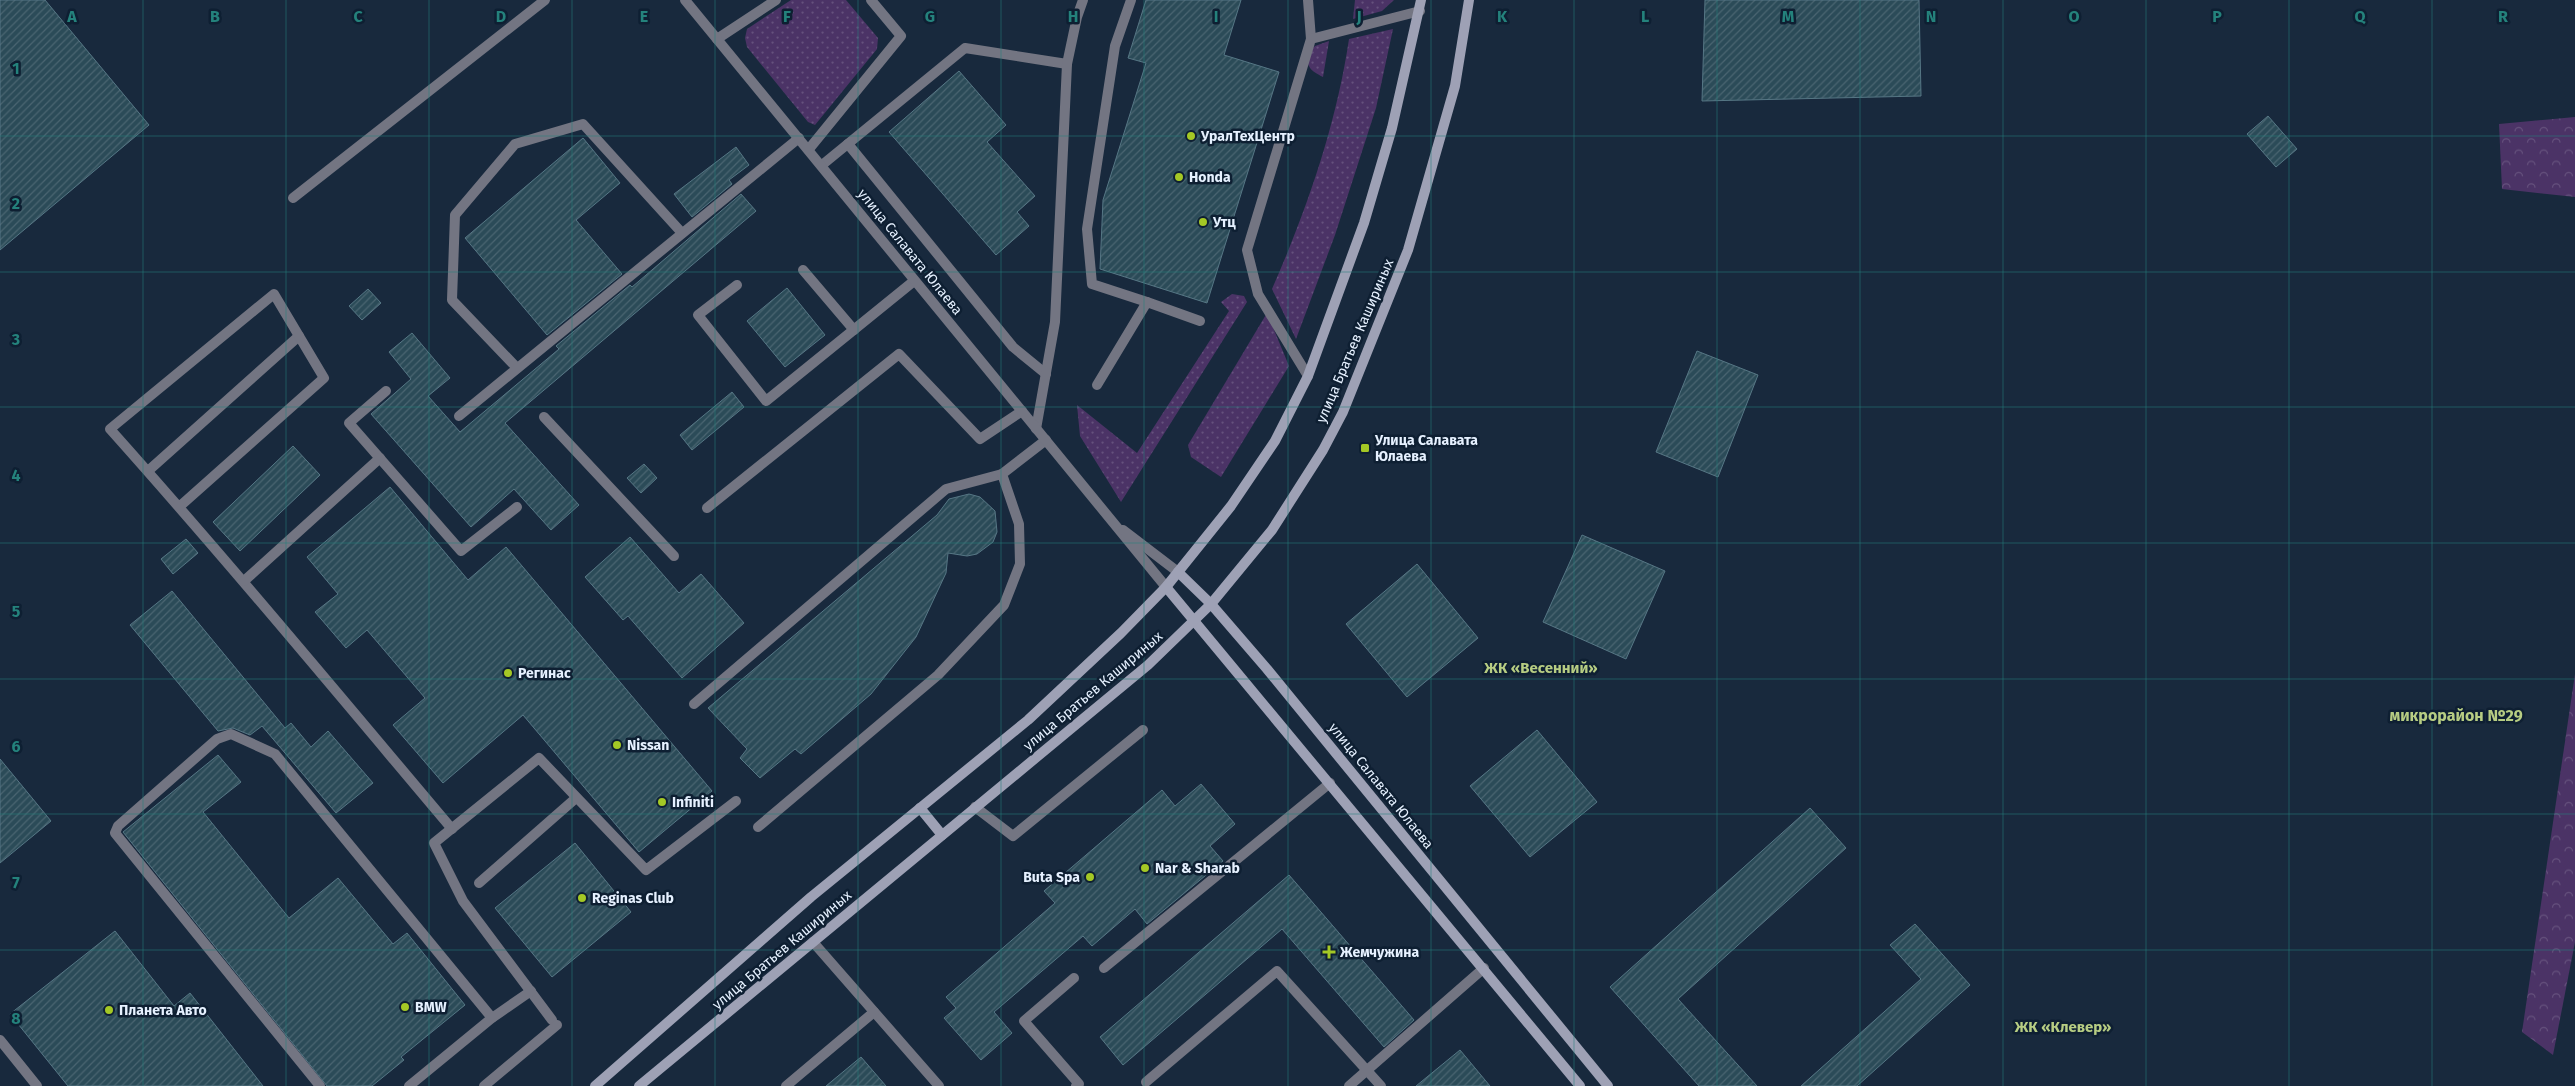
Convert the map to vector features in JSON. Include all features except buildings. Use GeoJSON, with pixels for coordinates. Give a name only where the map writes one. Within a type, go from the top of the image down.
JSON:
{"type":"FeatureCollection","features":[{"type":"Feature","properties":{"kind":"main road","name":"улица Братьев Кашириных"},"geometry":{"type":"LineString","coordinates":[[595,1086],[804,904],[1028,720],[1121,633],[1166,587],[1231,506],[1276,441],[1308,376],[1364,223],[1392,128],[1421,0]]}},
{"type":"Feature","properties":{"kind":"main road","name":"улица Братьев Кашириных"},"geometry":{"type":"LineString","coordinates":[[639,1086],[1148,665],[1211,604],[1272,530],[1323,450],[1343,412],[1408,250],[1455,86],[1470,0]]}},
{"type":"Feature","properties":{"kind":"main road","name":"улица Салавата Юлаева"},"geometry":{"type":"LineString","coordinates":[[1178,572],[1211,604],[1267,668],[1608,1086]]}},
{"type":"Feature","properties":{"kind":"main road","name":"улица Салавата Юлаева"},"geometry":{"type":"LineString","coordinates":[[1166,587],[1580,1086]]}},
{"type":"Feature","properties":{"kind":"main road"},"geometry":{"type":"LineString","coordinates":[[920,808],[942,835]]}},
{"type":"Feature","properties":{"kind":"street"},"geometry":{"type":"LineString","coordinates":[[293,198],[545,0]]}},
{"type":"Feature","properties":{"kind":"street","name":"улица Салавата Юлаева"},"geometry":{"type":"LineString","coordinates":[[685,0],[1166,587]]}},
{"type":"Feature","properties":{"kind":"street"},"geometry":{"type":"LineString","coordinates":[[717,39],[776,0]]}},
{"type":"Feature","properties":{"kind":"street"},"geometry":{"type":"LineString","coordinates":[[809,149],[901,36],[871,0]]}},
{"type":"Feature","properties":{"kind":"street"},"geometry":{"type":"LineString","coordinates":[[1036,429],[1055,322],[1067,64],[1077,17],[1083,0]]}},
{"type":"Feature","properties":{"kind":"street"},"geometry":{"type":"LineString","coordinates":[[1131,0],[1115,46],[1087,229],[1092,284],[1200,321]]}},
{"type":"Feature","properties":{"kind":"street"},"geometry":{"type":"LineString","coordinates":[[1308,0],[1311,39],[1247,250],[1258,294],[1308,376]]}},
{"type":"Feature","properties":{"kind":"street"},"geometry":{"type":"LineString","coordinates":[[1311,39],[1420,11]]}},
{"type":"Feature","properties":{"kind":"street"},"geometry":{"type":"LineString","coordinates":[[822,165],[965,48],[1067,64]]}},
{"type":"Feature","properties":{"kind":"street"},"geometry":{"type":"LineString","coordinates":[[517,368],[452,300],[455,215],[515,144],[583,124],[682,233]]}},
{"type":"Feature","properties":{"kind":"street"},"geometry":{"type":"LineString","coordinates":[[459,416],[800,138]]}},
{"type":"Feature","properties":{"kind":"street"},"geometry":{"type":"LineString","coordinates":[[848,144],[1012,347],[1046,374]]}},
{"type":"Feature","properties":{"kind":"street"},"geometry":{"type":"LineString","coordinates":[[803,270],[854,330]]}},
{"type":"Feature","properties":{"kind":"street"},"geometry":{"type":"LineString","coordinates":[[737,284],[698,315],[766,401],[914,281]]}},
{"type":"Feature","properties":{"kind":"street"},"geometry":{"type":"LineString","coordinates":[[179,507],[324,378],[274,294],[110,429],[244,581],[452,829]]}},
{"type":"Feature","properties":{"kind":"street"},"geometry":{"type":"LineString","coordinates":[[1097,385],[1147,302]]}},
{"type":"Feature","properties":{"kind":"street"},"geometry":{"type":"LineString","coordinates":[[148,472],[299,336]]}},
{"type":"Feature","properties":{"kind":"street"},"geometry":{"type":"LineString","coordinates":[[707,508],[899,354],[980,439],[1022,411]]}},
{"type":"Feature","properties":{"kind":"street"},"geometry":{"type":"LineString","coordinates":[[386,391],[349,423],[461,552],[517,507]]}},
{"type":"Feature","properties":{"kind":"street"},"geometry":{"type":"LineString","coordinates":[[544,418],[674,556]]}},
{"type":"Feature","properties":{"kind":"street"},"geometry":{"type":"LineString","coordinates":[[694,704],[946,489],[1002,474],[1046,440]]}},
{"type":"Feature","properties":{"kind":"street"},"geometry":{"type":"LineString","coordinates":[[244,581],[380,458]]}},
{"type":"Feature","properties":{"kind":"street"},"geometry":{"type":"LineString","coordinates":[[758,827],[938,675],[1004,605],[1020,564],[1019,524],[1002,474]]}},
{"type":"Feature","properties":{"kind":"street","name":"улица Салавата Юлаева"},"geometry":{"type":"LineString","coordinates":[[1112,522],[1178,572]]}},
{"type":"Feature","properties":{"kind":"street"},"geometry":{"type":"LineString","coordinates":[[975,807],[1014,836],[1142,730]]}},
{"type":"Feature","properties":{"kind":"street"},"geometry":{"type":"LineString","coordinates":[[320,1086],[115,833],[118,826],[217,739],[231,734],[275,754],[492,1018]]}},
{"type":"Feature","properties":{"kind":"street"},"geometry":{"type":"LineString","coordinates":[[484,1086],[555,1022],[463,901],[434,843],[538,758],[646,870],[736,801]]}},
{"type":"Feature","properties":{"kind":"street"},"geometry":{"type":"LineString","coordinates":[[1104,968],[1330,783]]}},
{"type":"Feature","properties":{"kind":"street"},"geometry":{"type":"LineString","coordinates":[[479,883],[576,798]]}},
{"type":"Feature","properties":{"kind":"street"},"geometry":{"type":"LineString","coordinates":[[813,942],[939,1086]]}},
{"type":"Feature","properties":{"kind":"street"},"geometry":{"type":"LineString","coordinates":[[1350,1086],[1484,968]]}},
{"type":"Feature","properties":{"kind":"street"},"geometry":{"type":"LineString","coordinates":[[1146,1082],[1277,971],[1381,1086]]}},
{"type":"Feature","properties":{"kind":"street"},"geometry":{"type":"LineString","coordinates":[[1074,978],[1024,1021],[1079,1084],[1076,1086]]}},
{"type":"Feature","properties":{"kind":"street"},"geometry":{"type":"LineString","coordinates":[[409,1086],[492,1018],[531,991]]}},
{"type":"Feature","properties":{"kind":"street"},"geometry":{"type":"LineString","coordinates":[[786,1086],[874,1012]]}},
{"type":"Feature","properties":{"kind":"street"},"geometry":{"type":"LineString","coordinates":[[0,1040],[37,1086]]}},
{"type":"Feature","properties":{"kind":"green space"},"geometry":{"type":"Polygon","coordinates":[[[791,0],[846,0],[878,38],[877,49],[815,125],[808,122],[747,47],[745,38],[747,29],[791,0]]]}},
{"type":"Feature","properties":{"kind":"green space"},"geometry":{"type":"Polygon","coordinates":[[[1355,0],[1394,0],[1382,11],[1353,19],[1355,0]]]}},
{"type":"Feature","properties":{"kind":"green space"},"geometry":{"type":"Polygon","coordinates":[[[1393,29],[1376,108],[1335,235],[1296,339],[1272,289],[1319,167],[1336,104],[1349,39],[1393,29]]]}},
{"type":"Feature","properties":{"kind":"green space"},"geometry":{"type":"Polygon","coordinates":[[[1329,41],[1323,77],[1310,68],[1307,54],[1315,46],[1329,41]]]}},
{"type":"Feature","properties":{"kind":"green space"},"geometry":{"type":"Polygon","coordinates":[[[2575,117],[2575,197],[2502,189],[2499,124],[2575,117]]]}},
{"type":"Feature","properties":{"kind":"green space"},"geometry":{"type":"Polygon","coordinates":[[[1232,294],[1244,296],[1247,302],[1121,502],[1080,436],[1077,405],[1137,453],[1229,311],[1221,302],[1232,294]]]}},
{"type":"Feature","properties":{"kind":"green space"},"geometry":{"type":"Polygon","coordinates":[[[1267,313],[1289,366],[1221,477],[1191,457],[1188,445],[1267,313]]]}},
{"type":"Feature","properties":{"kind":"green space"},"geometry":{"type":"Polygon","coordinates":[[[2575,674],[2575,942],[2553,1055],[2522,1032],[2575,674]]]}},
{"type":"Feature","properties":{"kind":"place","name":"УралТехЦентр"},"geometry":{"type":"Point","coordinates":[1191,136]}},
{"type":"Feature","properties":{"kind":"place","name":"Honda"},"geometry":{"type":"Point","coordinates":[1179,177]}},
{"type":"Feature","properties":{"kind":"place","name":"Утц"},"geometry":{"type":"Point","coordinates":[1203,222]}},
{"type":"Feature","properties":{"kind":"place","name":"Улица Салавата Юлаева"},"geometry":{"type":"Point","coordinates":[1365,448]}},
{"type":"Feature","properties":{"kind":"place","name":"Регинас"},"geometry":{"type":"Point","coordinates":[508,673]}},
{"type":"Feature","properties":{"kind":"place","name":"Nissan"},"geometry":{"type":"Point","coordinates":[617,745]}},
{"type":"Feature","properties":{"kind":"place","name":"Infiniti"},"geometry":{"type":"Point","coordinates":[662,802]}},
{"type":"Feature","properties":{"kind":"place","name":"Nar & Sharab"},"geometry":{"type":"Point","coordinates":[1145,868]}},
{"type":"Feature","properties":{"kind":"place","name":"Buta Spa"},"geometry":{"type":"Point","coordinates":[1090,877]}},
{"type":"Feature","properties":{"kind":"place","name":"Reginas Club"},"geometry":{"type":"Point","coordinates":[582,898]}},
{"type":"Feature","properties":{"kind":"place","name":"Жемчужина"},"geometry":{"type":"Point","coordinates":[1329,952]}},
{"type":"Feature","properties":{"kind":"place","name":"BMW"},"geometry":{"type":"Point","coordinates":[405,1007]}},
{"type":"Feature","properties":{"kind":"place","name":"Планета Авто"},"geometry":{"type":"Point","coordinates":[109,1010]}},
{"type":"Feature","properties":{"kind":"district","name":"ЖК «Весенний»"},"geometry":{"type":"Point","coordinates":[1541,668]}},
{"type":"Feature","properties":{"kind":"district","name":"микрорайон №29"},"geometry":{"type":"Point","coordinates":[2456,715]}},
{"type":"Feature","properties":{"kind":"district","name":"ЖК «Клевер»"},"geometry":{"type":"Point","coordinates":[2063,1027]}}]}
